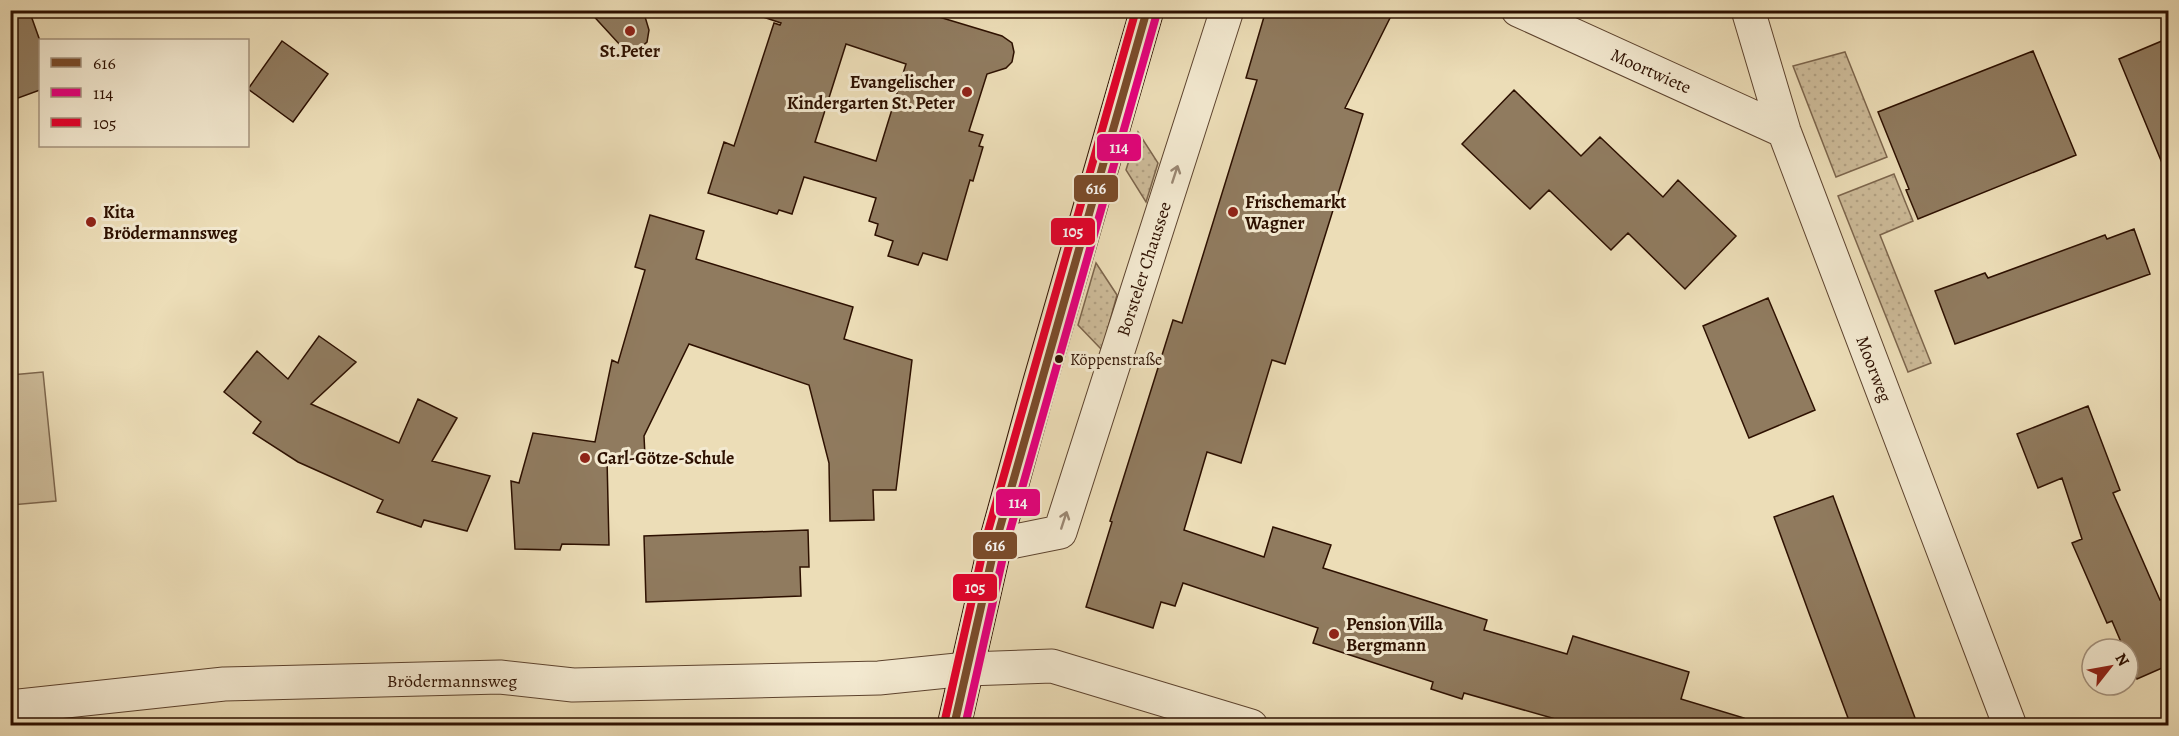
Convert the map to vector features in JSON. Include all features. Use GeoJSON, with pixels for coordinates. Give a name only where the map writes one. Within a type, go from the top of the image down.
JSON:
{"type":"FeatureCollection","features":[{"type":"Feature","properties":{"kind":"main road"},"geometry":{"type":"LineString","coordinates":[[954,726],[995,545],[1147,10]]}},
{"type":"Feature","properties":{"kind":"street","name":"Borsteler Chaussee"},"geometry":{"type":"LineString","coordinates":[[995,545],[1060,532],[1227,10]]}},
{"type":"Feature","properties":{"kind":"street","name":"Moortwiete"},"geometry":{"type":"LineString","coordinates":[[1518,10],[1784,131]]}},
{"type":"Feature","properties":{"kind":"street","name":"Moorweg"},"geometry":{"type":"LineString","coordinates":[[1748,10],[1784,131],[2010,726]]}},
{"type":"Feature","properties":{"kind":"street"},"geometry":{"type":"LineString","coordinates":[[967,669],[1052,666],[1251,726]]}},
{"type":"Feature","properties":{"kind":"street","name":"Brödermannsweg"},"geometry":{"type":"LineString","coordinates":[[10,706],[224,684],[500,677],[573,685],[879,678],[967,669]]}},
{"type":"Feature","properties":{"kind":"shaded area"},"geometry":{"type":"Polygon","coordinates":[[[1845,52],[1887,157],[1836,177],[1793,66],[1845,52]]]}},
{"type":"Feature","properties":{"kind":"shaded area"},"geometry":{"type":"Polygon","coordinates":[[[1138,132],[1158,163],[1146,202],[1126,170],[1138,132]]]}},
{"type":"Feature","properties":{"kind":"shaded area"},"geometry":{"type":"Polygon","coordinates":[[[1894,174],[1913,221],[1880,235],[1931,363],[1908,372],[1838,196],[1894,174]]]}},
{"type":"Feature","properties":{"kind":"shaded area"},"geometry":{"type":"Polygon","coordinates":[[[1096,263],[1117,295],[1102,350],[1078,325],[1096,263]]]}},
{"type":"Feature","properties":{"kind":"shaded area"},"geometry":{"type":"Polygon","coordinates":[[[43,372],[56,501],[11,505],[11,375],[43,372]]]}},
{"type":"Feature","properties":{"kind":"building"},"geometry":{"type":"Polygon","coordinates":[[[10,10],[29,10],[39,39],[39,90],[10,101],[10,10]]]}},
{"type":"Feature","properties":{"kind":"building","name":"St.Peter"},"geometry":{"type":"Polygon","coordinates":[[[588,10],[643,10],[649,30],[647,42],[640,48],[628,51],[588,10]]]}},
{"type":"Feature","properties":{"kind":"building"},"geometry":{"type":"Polygon","coordinates":[[[764,10],[916,10],[1002,36],[1012,43],[1014,52],[1012,62],[1006,68],[987,74],[969,131],[983,135],[979,146],[983,147],[973,181],[970,180],[947,260],[923,253],[918,265],[888,256],[893,241],[875,235],[878,224],[869,221],[876,198],[804,177],[792,214],[779,210],[777,214],[708,193],[724,142],[734,146],[774,23],[780,25],[781,23],[763,17],[764,10]],[[846,44],[815,142],[876,161],[906,64],[846,44]]]}},
{"type":"Feature","properties":{"kind":"building"},"geometry":{"type":"Polygon","coordinates":[[[1266,10],[1394,10],[1345,108],[1363,114],[1285,364],[1272,360],[1241,463],[1207,452],[1184,530],[1264,557],[1273,527],[1331,545],[1323,568],[1487,620],[1484,630],[1567,654],[1573,636],[1689,672],[1681,699],[1744,718],[1743,726],[1580,726],[1464,693],[1462,699],[1431,689],[1433,682],[1313,643],[1318,628],[1183,583],[1175,606],[1161,602],[1153,628],[1086,607],[1112,522],[1110,521],[1173,320],[1182,323],[1257,80],[1246,78],[1266,10]]]}},
{"type":"Feature","properties":{"kind":"building"},"geometry":{"type":"Polygon","coordinates":[[[2169,38],[2169,174],[2167,175],[2119,59],[2169,38]]]}},
{"type":"Feature","properties":{"kind":"building"},"geometry":{"type":"Polygon","coordinates":[[[282,41],[328,74],[293,122],[249,88],[282,41]]]}},
{"type":"Feature","properties":{"kind":"building"},"geometry":{"type":"Polygon","coordinates":[[[2033,51],[2076,155],[1918,219],[1906,190],[1909,189],[1878,112],[2033,51]]]}},
{"type":"Feature","properties":{"kind":"building"},"geometry":{"type":"Polygon","coordinates":[[[1514,90],[1581,156],[1600,137],[1663,197],[1678,180],[1736,236],[1685,289],[1628,233],[1611,250],[1549,190],[1530,209],[1462,144],[1514,90]]]}},
{"type":"Feature","properties":{"kind":"building"},"geometry":{"type":"Polygon","coordinates":[[[650,215],[704,231],[696,259],[853,307],[844,339],[912,360],[896,490],[873,490],[874,520],[830,521],[829,463],[809,385],[689,344],[644,436],[645,456],[607,458],[609,545],[562,544],[560,550],[515,549],[511,481],[519,483],[533,433],[595,442],[612,360],[618,363],[645,270],[635,267],[650,215]]]}},
{"type":"Feature","properties":{"kind":"building"},"geometry":{"type":"Polygon","coordinates":[[[2134,229],[2150,274],[1955,344],[1935,291],[1985,273],[1988,278],[2105,235],[2107,239],[2134,229]]]}},
{"type":"Feature","properties":{"kind":"building"},"geometry":{"type":"Polygon","coordinates":[[[1768,298],[1815,410],[1749,438],[1703,326],[1768,298]]]}},
{"type":"Feature","properties":{"kind":"building"},"geometry":{"type":"Polygon","coordinates":[[[319,336],[356,362],[311,404],[399,443],[418,399],[457,418],[432,461],[490,476],[467,531],[424,520],[421,527],[377,512],[383,500],[298,462],[253,433],[261,422],[224,392],[257,351],[288,379],[319,336]]]}},
{"type":"Feature","properties":{"kind":"building"},"geometry":{"type":"Polygon","coordinates":[[[2088,406],[2120,490],[2113,493],[2160,600],[2169,596],[2169,665],[2140,678],[2140,637],[2119,637],[2112,621],[2107,623],[2072,543],[2082,539],[2062,478],[2038,488],[2017,434],[2088,406]]]}},
{"type":"Feature","properties":{"kind":"building"},"geometry":{"type":"Polygon","coordinates":[[[1833,496],[1918,726],[1851,726],[1809,613],[1774,517],[1833,496]]]}},
{"type":"Feature","properties":{"kind":"building"},"geometry":{"type":"Polygon","coordinates":[[[808,530],[809,567],[800,567],[801,596],[646,602],[644,536],[808,530]]]}},
{"type":"Feature","properties":{"kind":"transit line","name":"105"},"geometry":{"type":"LineString","coordinates":[[944,724],[985,542],[1136,10]]}},
{"type":"Feature","properties":{"kind":"transit line","name":"616"},"geometry":{"type":"LineString","coordinates":[[954,726],[995,545],[1147,10]]}},
{"type":"Feature","properties":{"kind":"transit line","name":"114"},"geometry":{"type":"LineString","coordinates":[[965,726],[1005,548],[1157,13]]}},
{"type":"Feature","properties":{"kind":"place","name":"St.Peter"},"geometry":{"type":"Point","coordinates":[630,31]}},
{"type":"Feature","properties":{"kind":"place","name":"Evangelischer Kindergarten St. Peter"},"geometry":{"type":"Point","coordinates":[967,92]}},
{"type":"Feature","properties":{"kind":"place","name":"Frischemarkt Wagner"},"geometry":{"type":"Point","coordinates":[1233,212]}},
{"type":"Feature","properties":{"kind":"place","name":"Kita Brödermannsweg"},"geometry":{"type":"Point","coordinates":[91,222]}},
{"type":"Feature","properties":{"kind":"place","name":"Köppenstraße"},"geometry":{"type":"Point","coordinates":[1059,359]}},
{"type":"Feature","properties":{"kind":"place","name":"Carl-Götze-Schule"},"geometry":{"type":"Point","coordinates":[585,458]}},
{"type":"Feature","properties":{"kind":"place","name":"Pension Villa Bergmann"},"geometry":{"type":"Point","coordinates":[1334,634]}}]}
